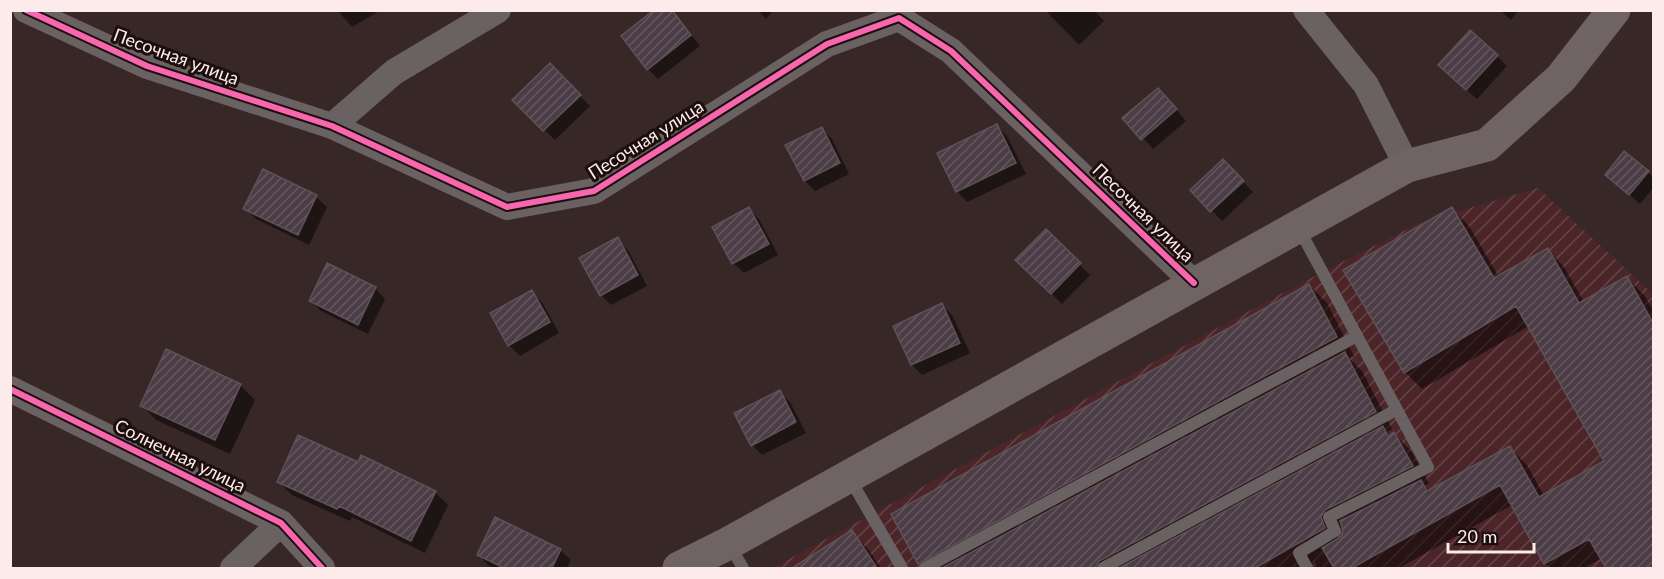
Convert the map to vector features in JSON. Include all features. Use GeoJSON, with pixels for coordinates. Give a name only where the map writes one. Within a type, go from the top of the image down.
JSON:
{"type":"FeatureCollection","features":[{"type":"Feature","properties":{"kind":"main road"},"geometry":{"type":"LineString","coordinates":[[679,568],[736,556],[848,476],[1407,166],[1487,145],[1561,78],[1614,10]]}},
{"type":"Feature","properties":{"kind":"street","name":"Песочная улица"},"geometry":{"type":"LineString","coordinates":[[26,10],[147,66],[332,126],[507,207],[594,191],[827,44],[899,18],[951,51],[1194,283]]}},
{"type":"Feature","properties":{"kind":"street"},"geometry":{"type":"LineString","coordinates":[[332,126],[394,72],[498,10]]}},
{"type":"Feature","properties":{"kind":"street"},"geometry":{"type":"LineString","coordinates":[[1306,10],[1366,85],[1407,166]]}},
{"type":"Feature","properties":{"kind":"street","name":"Солнечная улица"},"geometry":{"type":"LineString","coordinates":[[10,389],[281,523],[322,568]]}},
{"type":"Feature","properties":{"kind":"street"},"geometry":{"type":"LineString","coordinates":[[233,568],[281,523]]}},
{"type":"Feature","properties":{"kind":"lane"},"geometry":{"type":"LineString","coordinates":[[1297,225],[1428,467],[1329,517],[1335,531],[1299,553],[1302,567]]}},
{"type":"Feature","properties":{"kind":"lane"},"geometry":{"type":"LineString","coordinates":[[925,568],[1357,336]]}},
{"type":"Feature","properties":{"kind":"lane"},"geometry":{"type":"LineString","coordinates":[[1103,568],[1396,410]]}},
{"type":"Feature","properties":{"kind":"lane"},"geometry":{"type":"LineString","coordinates":[[848,476],[902,568]]}},
{"type":"Feature","properties":{"kind":"shaded area"},"geometry":{"type":"Polygon","coordinates":[[[1538,188],[1653,294],[1653,568],[772,568],[1299,284],[1421,222],[1538,188]]]}},
{"type":"Feature","properties":{"kind":"building"},"geometry":{"type":"Polygon","coordinates":[[[654,10],[672,10],[691,35],[647,70],[621,36],[654,10]]]}},
{"type":"Feature","properties":{"kind":"building"},"geometry":{"type":"Polygon","coordinates":[[[1470,30],[1498,55],[1466,90],[1438,65],[1470,30]]]}},
{"type":"Feature","properties":{"kind":"building"},"geometry":{"type":"Polygon","coordinates":[[[550,63],[581,95],[543,131],[512,100],[550,63]]]}},
{"type":"Feature","properties":{"kind":"building"},"geometry":{"type":"Polygon","coordinates":[[[1158,88],[1177,109],[1141,140],[1122,118],[1158,88]]]}},
{"type":"Feature","properties":{"kind":"building"},"geometry":{"type":"Polygon","coordinates":[[[997,124],[1016,163],[956,192],[937,153],[997,124]]]}},
{"type":"Feature","properties":{"kind":"building"},"geometry":{"type":"Polygon","coordinates":[[[822,127],[840,163],[804,181],[785,145],[822,127]]]}},
{"type":"Feature","properties":{"kind":"building"},"geometry":{"type":"Polygon","coordinates":[[[1624,151],[1649,171],[1629,195],[1605,175],[1624,151]]]}},
{"type":"Feature","properties":{"kind":"building"},"geometry":{"type":"Polygon","coordinates":[[[1223,159],[1244,181],[1210,212],[1190,190],[1223,159]]]}},
{"type":"Feature","properties":{"kind":"building"},"geometry":{"type":"Polygon","coordinates":[[[263,169],[317,195],[298,235],[243,209],[263,169]]]}},
{"type":"Feature","properties":{"kind":"building"},"geometry":{"type":"Polygon","coordinates":[[[749,207],[769,244],[732,264],[712,227],[749,207]]]}},
{"type":"Feature","properties":{"kind":"building"},"geometry":{"type":"Polygon","coordinates":[[[1452,207],[1494,278],[1548,248],[1579,303],[1627,276],[1653,323],[1653,568],[1606,568],[1589,539],[1544,564],[1500,485],[1352,568],[1334,568],[1322,548],[1342,536],[1340,521],[1421,480],[1427,491],[1510,446],[1539,497],[1604,461],[1516,306],[1404,373],[1343,270],[1452,207]]]}},
{"type":"Feature","properties":{"kind":"building"},"geometry":{"type":"Polygon","coordinates":[[[1046,229],[1081,263],[1051,294],[1015,260],[1046,229]]]}},
{"type":"Feature","properties":{"kind":"building"},"geometry":{"type":"Polygon","coordinates":[[[618,237],[638,275],[600,296],[579,258],[618,237]]]}},
{"type":"Feature","properties":{"kind":"building"},"geometry":{"type":"Polygon","coordinates":[[[327,263],[376,287],[358,325],[309,301],[327,263]]]}},
{"type":"Feature","properties":{"kind":"building"},"geometry":{"type":"Polygon","coordinates":[[[1309,284],[1337,337],[918,564],[891,514],[1309,284]]]}},
{"type":"Feature","properties":{"kind":"building"},"geometry":{"type":"Polygon","coordinates":[[[532,290],[550,322],[508,346],[490,313],[532,290]]]}},
{"type":"Feature","properties":{"kind":"building"},"geometry":{"type":"Polygon","coordinates":[[[942,303],[960,343],[911,365],[893,326],[942,303]]]}},
{"type":"Feature","properties":{"kind":"building"},"geometry":{"type":"Polygon","coordinates":[[[166,349],[241,384],[215,440],[140,406],[166,349]]]}},
{"type":"Feature","properties":{"kind":"building"},"geometry":{"type":"Polygon","coordinates":[[[1345,352],[1376,412],[1099,561],[1095,568],[942,568],[1345,352]]]}},
{"type":"Feature","properties":{"kind":"building"},"geometry":{"type":"Polygon","coordinates":[[[780,390],[796,422],[751,446],[734,413],[780,390]]]}},
{"type":"Feature","properties":{"kind":"building"},"geometry":{"type":"Polygon","coordinates":[[[1383,426],[1388,436],[1394,432],[1413,466],[1325,510],[1321,517],[1325,528],[1255,568],[1119,568],[1383,426]]]}},
{"type":"Feature","properties":{"kind":"building"},"geometry":{"type":"Polygon","coordinates":[[[298,435],[358,462],[361,455],[436,491],[411,541],[339,506],[337,509],[277,482],[298,435]]]}},
{"type":"Feature","properties":{"kind":"building"},"geometry":{"type":"Polygon","coordinates":[[[495,517],[561,549],[552,568],[504,568],[477,555],[495,517]]]}},
{"type":"Feature","properties":{"kind":"building"},"geometry":{"type":"Polygon","coordinates":[[[852,530],[877,568],[792,568],[852,530]]]}},
{"type":"Feature","properties":{"kind":"cycle path"},"geometry":{"type":"LineString","coordinates":[[26,10],[147,66],[332,126],[507,207],[594,191],[827,44],[899,18],[951,51],[1194,283]]}},
{"type":"Feature","properties":{"kind":"cycle path"},"geometry":{"type":"LineString","coordinates":[[10,389],[281,523],[322,568]]}}]}
